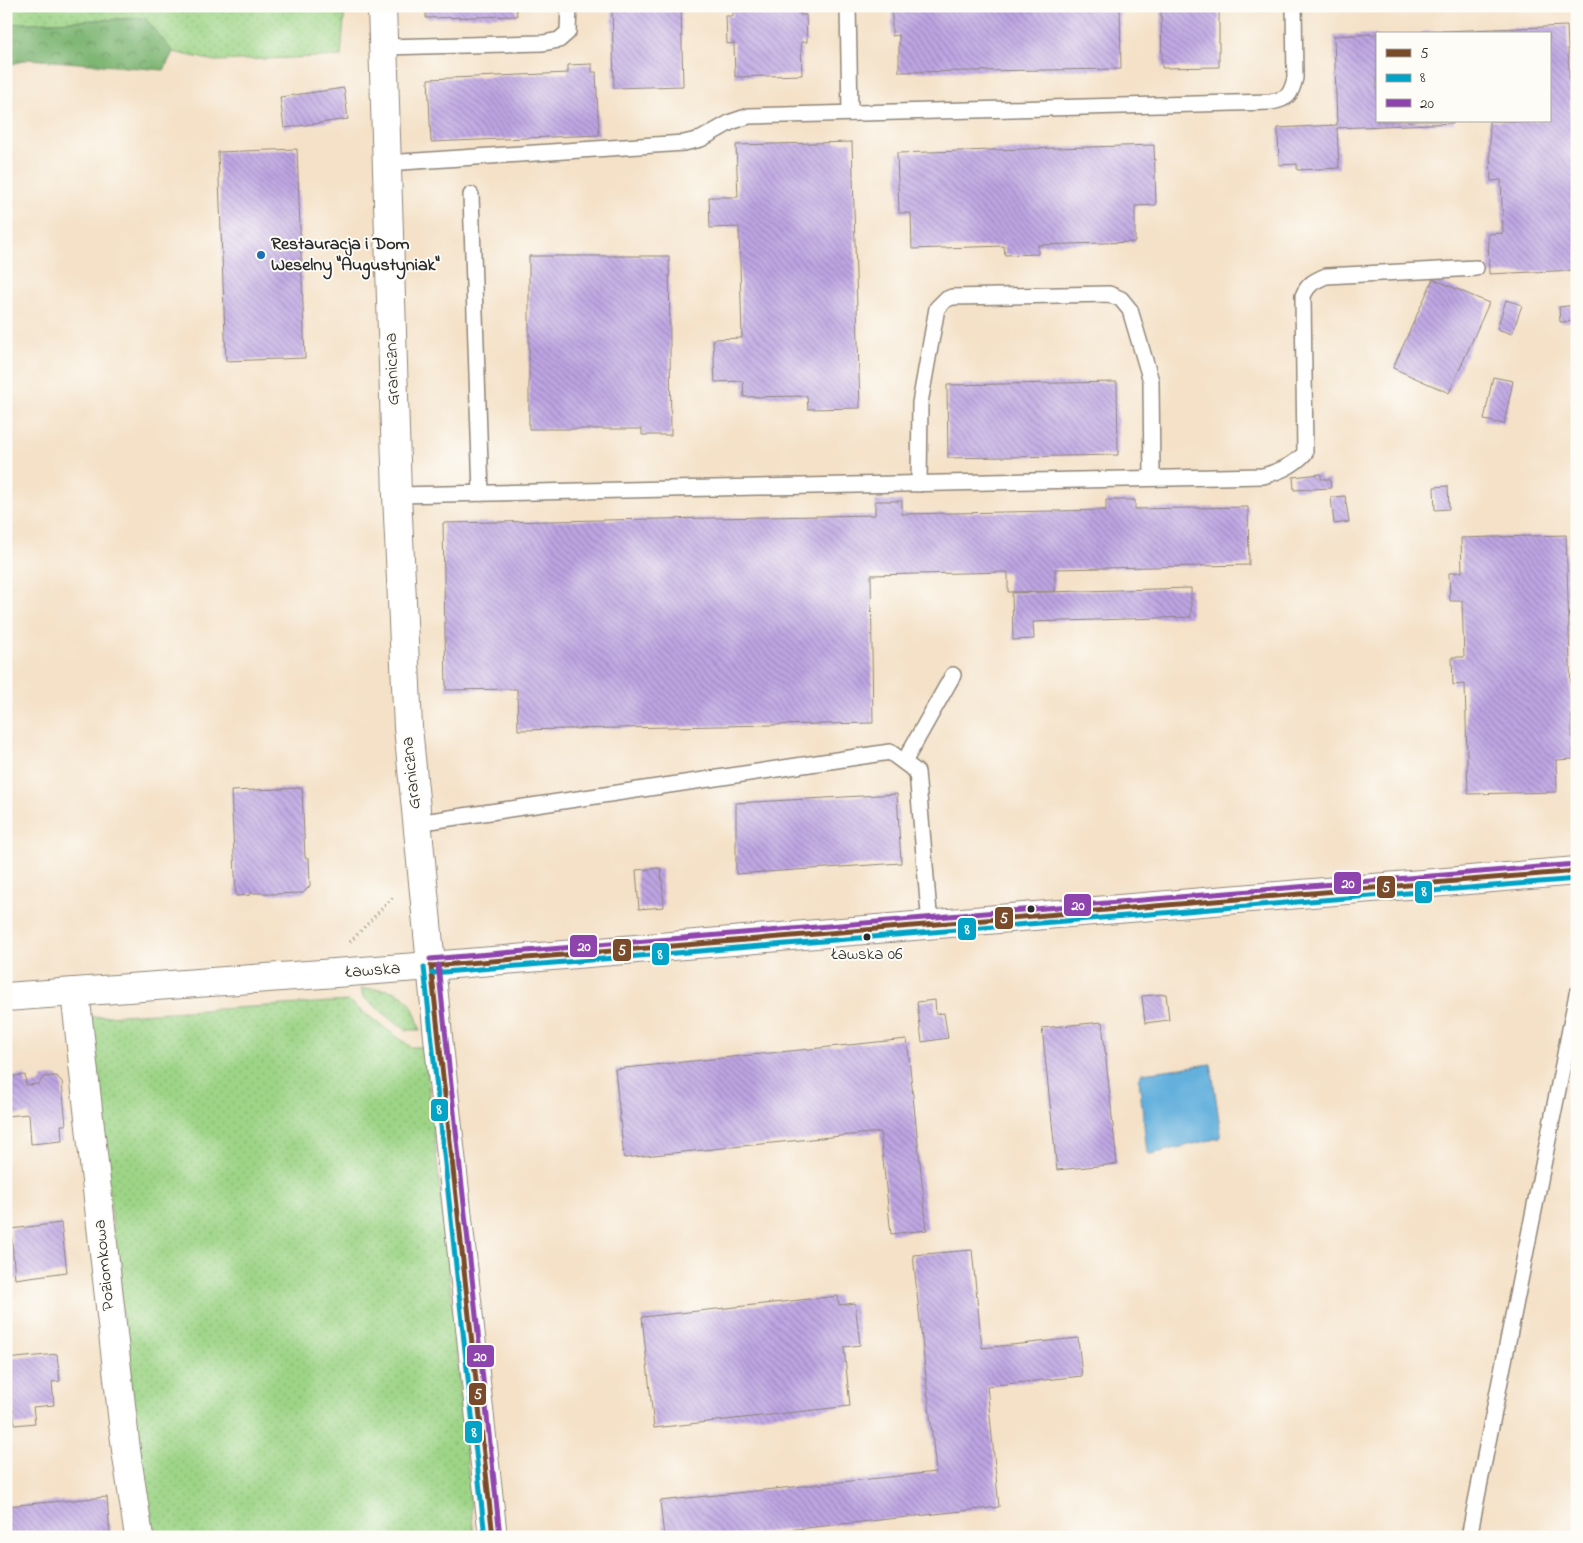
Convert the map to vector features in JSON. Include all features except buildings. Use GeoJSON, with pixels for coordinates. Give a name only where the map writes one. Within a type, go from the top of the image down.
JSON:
{"type":"FeatureCollection","features":[{"type":"Feature","properties":{"kind":"street","name":"Graniczna"},"geometry":{"type":"LineString","coordinates":[[382,6],[398,495],[408,727],[431,966],[493,1537]]}},
{"type":"Feature","properties":{"kind":"street","name":"Ławska"},"geometry":{"type":"LineString","coordinates":[[6,997],[431,966],[1577,871]]}},
{"type":"Feature","properties":{"kind":"street","name":"Poziomkowa"},"geometry":{"type":"LineString","coordinates":[[75,992],[126,1450],[139,1537]]}},
{"type":"Feature","properties":{"kind":"lane"},"geometry":{"type":"LineString","coordinates":[[384,47],[559,40],[568,32],[569,6]]}},
{"type":"Feature","properties":{"kind":"lane"},"geometry":{"type":"LineString","coordinates":[[848,6],[850,113]]}},
{"type":"Feature","properties":{"kind":"lane"},"geometry":{"type":"LineString","coordinates":[[387,164],[684,143],[701,139],[730,122],[749,116],[1271,102],[1284,99],[1293,89],[1295,78],[1294,6]]}},
{"type":"Feature","properties":{"kind":"lane"},"geometry":{"type":"LineString","coordinates":[[472,196],[481,493]]}},
{"type":"Feature","properties":{"kind":"lane"},"geometry":{"type":"LineString","coordinates":[[398,495],[1263,476],[1284,470],[1298,462],[1306,453],[1303,296],[1307,286],[1315,280],[1326,276],[1476,268]]}},
{"type":"Feature","properties":{"kind":"lane"},"geometry":{"type":"LineString","coordinates":[[919,484],[920,403],[937,308],[945,300],[952,297],[1109,294],[1121,299],[1130,310],[1151,381],[1152,478]]}},
{"type":"Feature","properties":{"kind":"lane"},"geometry":{"type":"LineString","coordinates":[[904,762],[953,675]]}},
{"type":"Feature","properties":{"kind":"lane"},"geometry":{"type":"LineString","coordinates":[[417,822],[890,752],[916,772],[930,924]]}},
{"type":"Feature","properties":{"kind":"lane"},"geometry":{"type":"LineString","coordinates":[[1469,1537],[1577,994]]}},
{"type":"Feature","properties":{"kind":"path"},"geometry":{"type":"LineString","coordinates":[[352,972],[350,942],[397,893],[424,890]]}},
{"type":"Feature","properties":{"kind":"green space"},"geometry":{"type":"Polygon","coordinates":[[[6,6],[345,6],[341,56],[215,61],[173,52],[144,18],[6,24],[6,6]]]}},
{"type":"Feature","properties":{"kind":"green space"},"geometry":{"type":"Polygon","coordinates":[[[145,18],[173,52],[164,70],[29,59],[6,66],[6,24],[145,18]]]}},
{"type":"Feature","properties":{"kind":"green space"},"geometry":{"type":"Polygon","coordinates":[[[361,989],[385,990],[401,995],[412,1007],[420,1030],[406,1030],[363,997],[361,989]]]}},
{"type":"Feature","properties":{"kind":"green space"},"geometry":{"type":"Polygon","coordinates":[[[348,1001],[411,1047],[423,1047],[453,1310],[474,1537],[151,1537],[143,1470],[137,1448],[90,1017],[348,1001]]]}},
{"type":"Feature","properties":{"kind":"water"},"geometry":{"type":"Polygon","coordinates":[[[1211,1064],[1221,1134],[1219,1138],[1151,1154],[1147,1153],[1139,1079],[1142,1073],[1211,1064]]]}},
{"type":"Feature","properties":{"kind":"transit line","name":"20"},"geometry":{"type":"LineString","coordinates":[[430,959],[1576,864]]}},
{"type":"Feature","properties":{"kind":"transit line","name":"5"},"geometry":{"type":"LineString","coordinates":[[431,966],[1577,871]]}},
{"type":"Feature","properties":{"kind":"transit line","name":"8"},"geometry":{"type":"LineString","coordinates":[[432,973],[1577,879]]}},
{"type":"Feature","properties":{"kind":"transit line","name":"20"},"geometry":{"type":"LineString","coordinates":[[438,965],[500,1536]]}},
{"type":"Feature","properties":{"kind":"transit line","name":"5"},"geometry":{"type":"LineString","coordinates":[[431,966],[493,1537]]}},
{"type":"Feature","properties":{"kind":"transit line","name":"8"},"geometry":{"type":"LineString","coordinates":[[424,967],[485,1537]]}},
{"type":"Feature","properties":{"kind":"place","name":"Restauracja i Dom Weselny \"Augustyniak\""},"geometry":{"type":"Point","coordinates":[261,255]}},
{"type":"Feature","properties":{"kind":"place","name":"Ławska 06"},"geometry":{"type":"Point","coordinates":[867,937]}}]}
